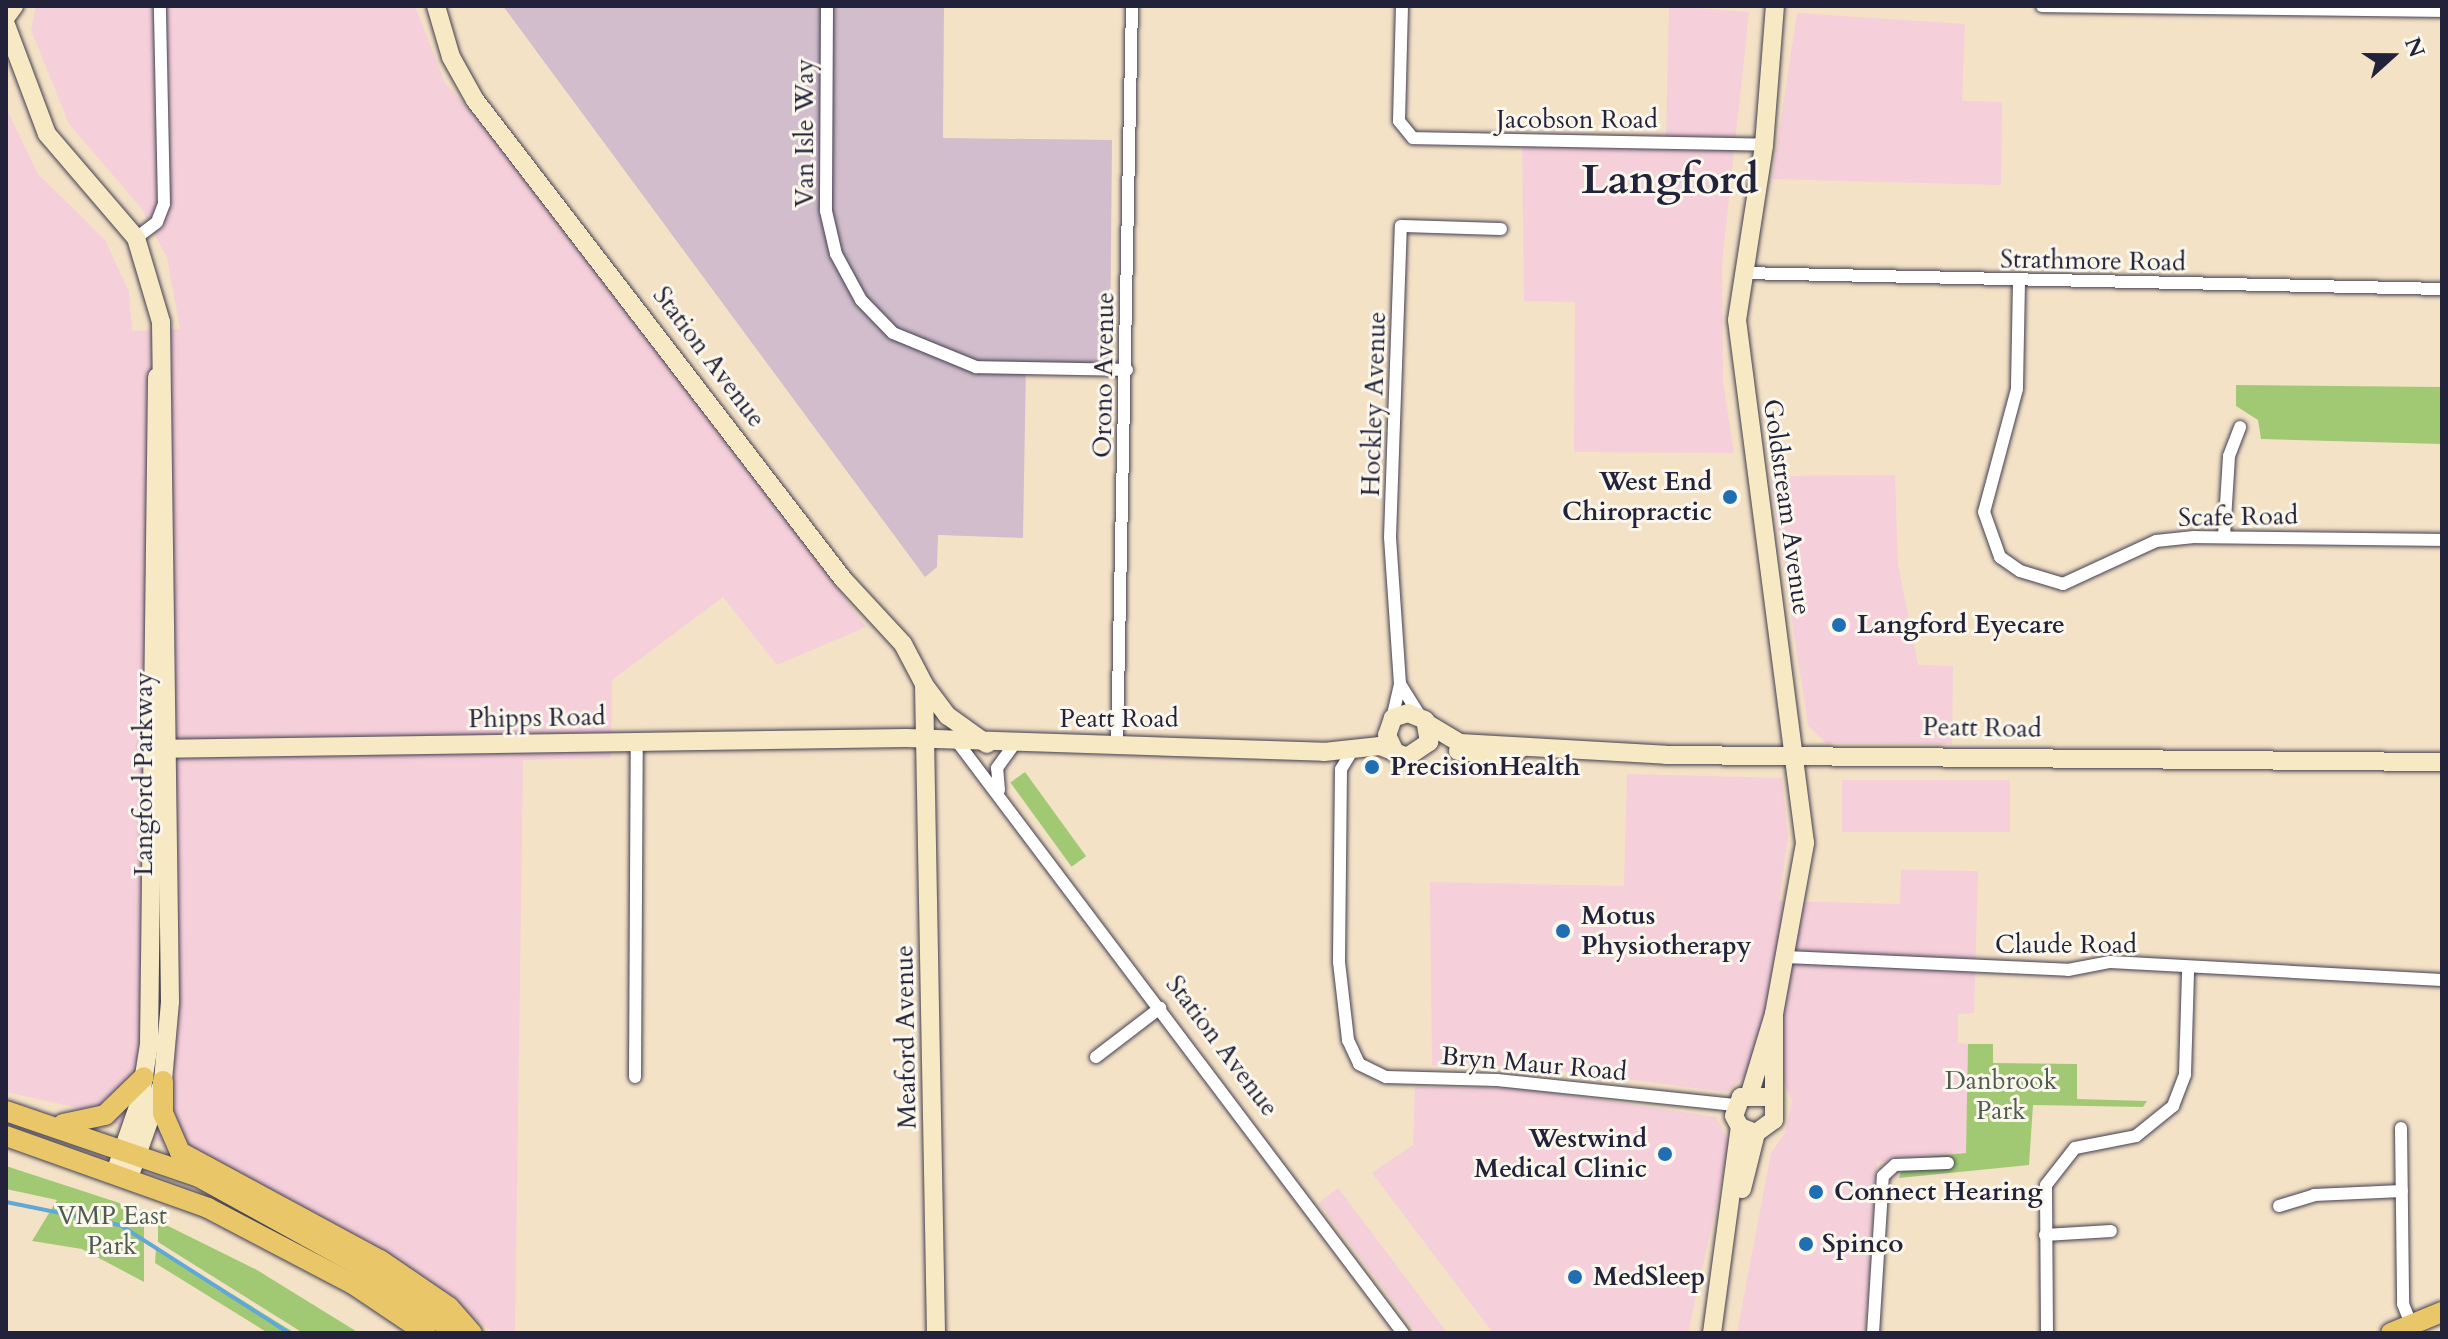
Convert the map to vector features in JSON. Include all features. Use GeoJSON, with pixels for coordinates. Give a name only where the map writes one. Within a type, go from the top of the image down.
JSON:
{"type":"FeatureCollection","features":[{"type":"Feature","properties":{"kind":"main road"},"geometry":{"type":"LineString","coordinates":[[59,1125],[105,1115],[153,1079],[163,1113],[180,1152],[380,1260],[449,1307],[472,1333]]}},
{"type":"Feature","properties":{"kind":"main road"},"geometry":{"type":"LineString","coordinates":[[6,1111],[131,1149],[335,1251],[457,1333]]}},
{"type":"Feature","properties":{"kind":"main road"},"geometry":{"type":"LineString","coordinates":[[6,1136],[123,1173],[281,1243],[426,1333]]}},
{"type":"Feature","properties":{"kind":"main road"},"geometry":{"type":"LineString","coordinates":[[2391,1333],[2442,1312]]}},
{"type":"Feature","properties":{"kind":"street"},"geometry":{"type":"LineString","coordinates":[[6,17],[14,6]]}},
{"type":"Feature","properties":{"kind":"street","name":"Station Avenue"},"geometry":{"type":"LineString","coordinates":[[436,6],[451,57],[475,100],[843,579],[903,644],[924,684],[926,741]]}},
{"type":"Feature","properties":{"kind":"street","name":"Van Isle Way"},"geometry":{"type":"LineString","coordinates":[[827,6],[826,211],[836,254],[861,300],[893,333],[976,367],[1127,370]]}},
{"type":"Feature","properties":{"kind":"street","name":"Orono Avenue"},"geometry":{"type":"LineString","coordinates":[[1117,745],[1132,6]]}},
{"type":"Feature","properties":{"kind":"street","name":"Jacobson Road"},"geometry":{"type":"LineString","coordinates":[[1402,6],[1399,121],[1413,138],[1429,141],[1764,145]]}},
{"type":"Feature","properties":{"kind":"street","name":"Goldstream Avenue"},"geometry":{"type":"LineString","coordinates":[[1712,1333],[1730,1227],[1743,1115],[1774,1014],[1805,843],[1796,753],[1739,360],[1743,273],[1764,145],[1775,6]]}},
{"type":"Feature","properties":{"kind":"street"},"geometry":{"type":"LineString","coordinates":[[2042,6],[2442,11]]}},
{"type":"Feature","properties":{"kind":"street"},"geometry":{"type":"LineString","coordinates":[[136,238],[157,222],[164,204],[163,10]]}},
{"type":"Feature","properties":{"kind":"street","name":"Langford Parkway"},"geometry":{"type":"LineString","coordinates":[[6,25],[47,134],[136,238],[155,291],[161,367],[171,749],[170,1002],[153,1079],[123,1173]]}},
{"type":"Feature","properties":{"kind":"street","name":"Hockley Avenue"},"geometry":{"type":"LineString","coordinates":[[1390,723],[1400,684],[1390,537],[1401,226],[1501,229]]}},
{"type":"Feature","properties":{"kind":"street","name":"Strathmore Road"},"geometry":{"type":"LineString","coordinates":[[1743,273],[2019,282],[2442,289]]}},
{"type":"Feature","properties":{"kind":"street","name":"Scafe Road"},"geometry":{"type":"LineString","coordinates":[[2019,282],[2017,389],[1984,512],[2000,557],[2042,583],[2063,584],[2156,541],[2224,536],[2442,540]]}},
{"type":"Feature","properties":{"kind":"street","name":"Langford Parkway"},"geometry":{"type":"LineString","coordinates":[[153,1079],[150,749],[152,411],[161,367]]}},
{"type":"Feature","properties":{"kind":"street"},"geometry":{"type":"LineString","coordinates":[[2224,536],[2229,456],[2240,427]]}},
{"type":"Feature","properties":{"kind":"street"},"geometry":{"type":"LineString","coordinates":[[924,684],[948,716],[987,744]]}},
{"type":"Feature","properties":{"kind":"street","name":"Hockley Avenue"},"geometry":{"type":"LineString","coordinates":[[1400,684],[1423,720]]}},
{"type":"Feature","properties":{"kind":"street"},"geometry":{"type":"LineString","coordinates":[[1419,753],[1429,742],[1423,720]]}},
{"type":"Feature","properties":{"kind":"street","name":"Peatt Road"},"geometry":{"type":"LineString","coordinates":[[1320,750],[1365,740],[1390,723],[1423,720],[1453,741],[1510,741],[1520,749]]}},
{"type":"Feature","properties":{"kind":"street"},"geometry":{"type":"LineString","coordinates":[[1390,723],[1394,750]]}},
{"type":"Feature","properties":{"kind":"street","name":"Peatt Road"},"geometry":{"type":"LineString","coordinates":[[926,741],[1394,750],[1510,756],[1520,749],[2442,762]]}},
{"type":"Feature","properties":{"kind":"street","name":"Phipps Road"},"geometry":{"type":"LineString","coordinates":[[150,749],[926,741]]}},
{"type":"Feature","properties":{"kind":"street","name":"Meaford Avenue"},"geometry":{"type":"LineString","coordinates":[[926,741],[936,1333]]}},
{"type":"Feature","properties":{"kind":"street"},"geometry":{"type":"LineString","coordinates":[[635,1077],[637,743]]}},
{"type":"Feature","properties":{"kind":"street","name":"Station Avenue"},"geometry":{"type":"LineString","coordinates":[[959,744],[999,790],[1403,1333]]}},
{"type":"Feature","properties":{"kind":"street"},"geometry":{"type":"LineString","coordinates":[[999,790],[997,768],[1014,745]]}},
{"type":"Feature","properties":{"kind":"street"},"geometry":{"type":"LineString","coordinates":[[1320,750],[1341,769],[1352,751]]}},
{"type":"Feature","properties":{"kind":"street","name":"Bryn Maur Road"},"geometry":{"type":"LineString","coordinates":[[1341,769],[1339,970],[1359,1064],[1386,1077],[1525,1082],[1708,1104],[1743,1115]]}},
{"type":"Feature","properties":{"kind":"street","name":"Claude Road"},"geometry":{"type":"LineString","coordinates":[[1786,957],[2068,970],[2110,962],[2188,971],[2442,980]]}},
{"type":"Feature","properties":{"kind":"street"},"geometry":{"type":"LineString","coordinates":[[2047,1333],[2046,1185],[2065,1154],[2148,1131],[2178,1097],[2188,971]]}},
{"type":"Feature","properties":{"kind":"street"},"geometry":{"type":"LineString","coordinates":[[1096,1057],[1160,1008]]}},
{"type":"Feature","properties":{"kind":"street","name":"Goldstream Avenue"},"geometry":{"type":"LineString","coordinates":[[1743,1115],[1774,1120],[1770,1097],[1774,1014]]}},
{"type":"Feature","properties":{"kind":"street"},"geometry":{"type":"LineString","coordinates":[[1743,1115],[1770,1097]]}},
{"type":"Feature","properties":{"kind":"street"},"geometry":{"type":"LineString","coordinates":[[2401,1128],[2403,1304],[2411,1324]]}},
{"type":"Feature","properties":{"kind":"street"},"geometry":{"type":"LineString","coordinates":[[1873,1333],[1883,1176],[1895,1165],[1948,1163]]}},
{"type":"Feature","properties":{"kind":"street"},"geometry":{"type":"LineString","coordinates":[[2279,1206],[2314,1195],[2402,1191]]}},
{"type":"Feature","properties":{"kind":"street"},"geometry":{"type":"LineString","coordinates":[[2045,1235],[2111,1231]]}},
{"type":"Feature","properties":{"kind":"shaded area"},"geometry":{"type":"Polygon","coordinates":[[[36,6],[415,6],[445,83],[541,188],[866,627],[777,665],[723,597],[612,680],[611,758],[523,760],[515,1333],[495,1333],[382,1252],[238,1172],[74,1107],[6,1092],[6,108],[38,174],[105,240],[129,292],[132,331],[180,329],[167,258],[142,209],[69,124],[31,30],[36,6]]]}},
{"type":"Feature","properties":{"kind":"shaded area"},"geometry":{"type":"Polygon","coordinates":[[[503,6],[944,6],[943,138],[1112,140],[1110,363],[1026,362],[1023,538],[938,535],[937,567],[925,577],[503,6]]]}},
{"type":"Feature","properties":{"kind":"shaded area"},"geometry":{"type":"Polygon","coordinates":[[[1669,6],[1749,12],[1722,264],[1723,382],[1734,453],[1574,452],[1575,302],[1524,301],[1522,135],[1666,136],[1669,6]]]}},
{"type":"Feature","properties":{"kind":"shaded area"},"geometry":{"type":"Polygon","coordinates":[[[1797,13],[1965,24],[1962,101],[2002,102],[2001,185],[1772,179],[1797,13]]]}},
{"type":"Feature","properties":{"kind":"shaded area"},"geometry":{"type":"Polygon","coordinates":[[[1895,475],[1898,565],[1918,665],[1953,666],[1952,744],[1826,743],[1808,726],[1770,476],[1895,475]]]}},
{"type":"Feature","properties":{"kind":"shaded area"},"geometry":{"type":"Polygon","coordinates":[[[1627,774],[1782,778],[1788,837],[1779,901],[1900,904],[1901,870],[1978,871],[1974,1013],[1958,1014],[1958,1043],[1968,1044],[1966,1153],[1877,1162],[1865,1333],[1737,1333],[1771,1153],[1785,1133],[1792,1101],[1784,1082],[1749,1072],[1726,1092],[1524,1066],[1432,1065],[1430,882],[1624,886],[1627,774]]]}},
{"type":"Feature","properties":{"kind":"shaded area"},"geometry":{"type":"Polygon","coordinates":[[[1842,780],[2010,780],[2010,832],[1842,832],[1842,780]]]}},
{"type":"Feature","properties":{"kind":"shaded area"},"geometry":{"type":"Polygon","coordinates":[[[1415,1087],[1521,1088],[1716,1117],[1730,1143],[1688,1333],[1493,1333],[1372,1173],[1413,1145],[1415,1087]]]}},
{"type":"Feature","properties":{"kind":"shaded area"},"geometry":{"type":"Polygon","coordinates":[[[1338,1188],[1447,1333],[1417,1333],[1319,1202],[1338,1188]]]}},
{"type":"Feature","properties":{"kind":"green space"},"geometry":{"type":"Polygon","coordinates":[[[2236,385],[2442,387],[2442,444],[2261,439],[2258,420],[2236,406],[2236,385]]]}},
{"type":"Feature","properties":{"kind":"green space"},"geometry":{"type":"Polygon","coordinates":[[[1025,772],[1086,856],[1072,867],[1010,783],[1025,772]]]}},
{"type":"Feature","properties":{"kind":"green space","name":"Danbrook Park"},"geometry":{"type":"Polygon","coordinates":[[[1968,1044],[1993,1044],[1993,1063],[2077,1064],[2077,1099],[2147,1101],[2143,1107],[2033,1105],[2029,1165],[1899,1178],[1905,1159],[1966,1153],[1968,1044]]]}},
{"type":"Feature","properties":{"kind":"green space","name":"VMP East Park"},"geometry":{"type":"Polygon","coordinates":[[[6,1166],[144,1211],[144,1282],[82,1249],[32,1241],[57,1200],[6,1189],[6,1166]]]}},
{"type":"Feature","properties":{"kind":"green space","name":"VMP East Park"},"geometry":{"type":"Polygon","coordinates":[[[158,1221],[257,1270],[359,1333],[303,1333],[158,1242],[158,1221]]]}},
{"type":"Feature","properties":{"kind":"green space","name":"VMP East Park"},"geometry":{"type":"Polygon","coordinates":[[[156,1247],[295,1333],[268,1333],[155,1263],[156,1247]]]}},
{"type":"Feature","properties":{"kind":"waterway"},"geometry":{"type":"LineString","coordinates":[[6,1202],[120,1225],[289,1333]]}},
{"type":"Feature","properties":{"kind":"place","name":"West End Chiropractic"},"geometry":{"type":"Point","coordinates":[1730,497]}},
{"type":"Feature","properties":{"kind":"place","name":"Langford Eyecare"},"geometry":{"type":"Point","coordinates":[1839,625]}},
{"type":"Feature","properties":{"kind":"place","name":"PrecisionHealth"},"geometry":{"type":"Point","coordinates":[1372,767]}},
{"type":"Feature","properties":{"kind":"place","name":"Motus Physiotherapy"},"geometry":{"type":"Point","coordinates":[1563,931]}},
{"type":"Feature","properties":{"kind":"place","name":"Westwind Medical Clinic"},"geometry":{"type":"Point","coordinates":[1665,1154]}},
{"type":"Feature","properties":{"kind":"place","name":"Connect Hearing"},"geometry":{"type":"Point","coordinates":[1816,1192]}},
{"type":"Feature","properties":{"kind":"place","name":"Spinco"},"geometry":{"type":"Point","coordinates":[1806,1244]}},
{"type":"Feature","properties":{"kind":"place","name":"MedSleep"},"geometry":{"type":"Point","coordinates":[1575,1277]}},
{"type":"Feature","properties":{"kind":"district","name":"Langford"},"geometry":{"type":"Point","coordinates":[1670,180]}}]}
